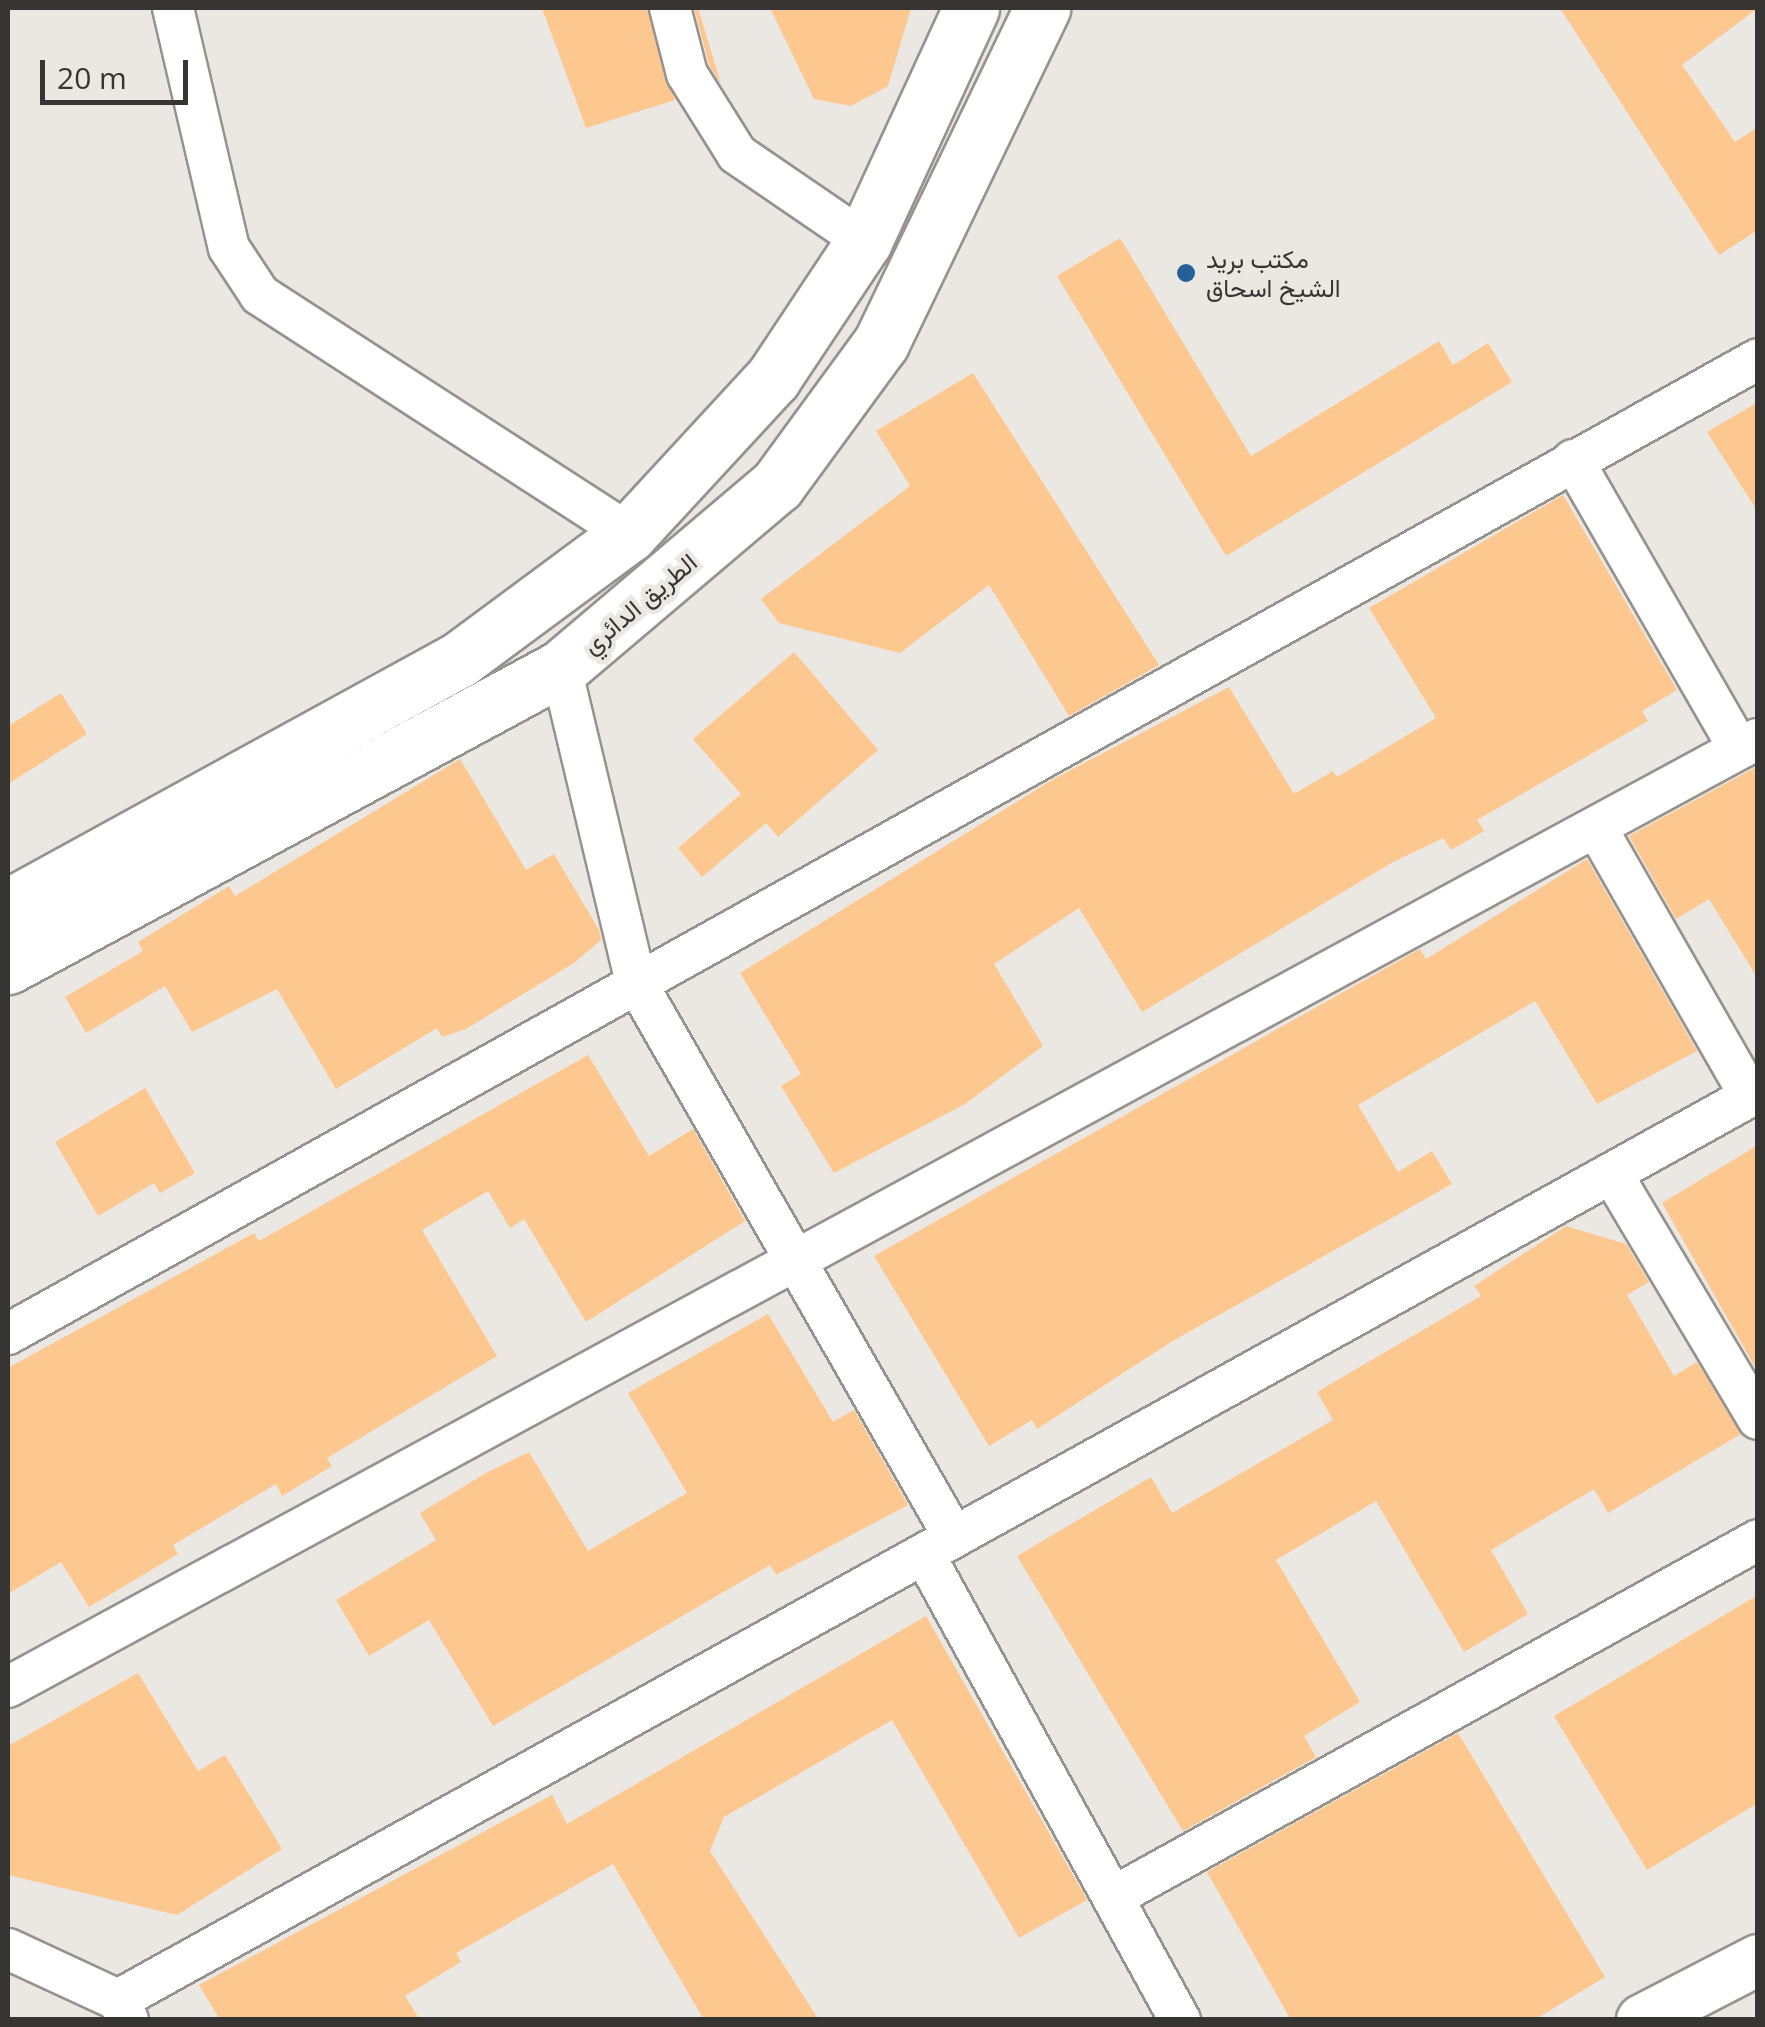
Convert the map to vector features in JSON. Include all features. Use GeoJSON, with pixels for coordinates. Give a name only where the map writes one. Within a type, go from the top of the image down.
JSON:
{"type":"FeatureCollection","features":[{"type":"Feature","properties":{"kind":"main road"},"geometry":{"type":"LineString","coordinates":[[8,907],[460,659],[629,534],[774,378],[864,241],[970,8]]}},
{"type":"Feature","properties":{"kind":"main road","name":"الطريق الدائري"},"geometry":{"type":"LineString","coordinates":[[8,966],[562,668],[777,485],[881,343],[1042,8]]}},
{"type":"Feature","properties":{"kind":"street"},"geometry":{"type":"LineString","coordinates":[[173,8],[229,248],[260,295],[629,534]]}},
{"type":"Feature","properties":{"kind":"street"},"geometry":{"type":"LineString","coordinates":[[670,8],[687,74],[737,154],[864,241]]}},
{"type":"Feature","properties":{"kind":"street"},"geometry":{"type":"LineString","coordinates":[[8,1334],[1758,359]]}},
{"type":"Feature","properties":{"kind":"street"},"geometry":{"type":"LineString","coordinates":[[8,1688],[1748,744],[1573,460]]}},
{"type":"Feature","properties":{"kind":"street"},"geometry":{"type":"LineString","coordinates":[[562,668],[636,982],[796,1260],[1113,1897],[1180,2020]]}},
{"type":"Feature","properties":{"kind":"street"},"geometry":{"type":"LineString","coordinates":[[8,1949],[123,2010],[939,1545],[1754,1094],[1596,827]]}},
{"type":"Feature","properties":{"kind":"street"},"geometry":{"type":"LineString","coordinates":[[1612,1174],[1758,1419]]}},
{"type":"Feature","properties":{"kind":"street"},"geometry":{"type":"LineString","coordinates":[[1113,1897],[1758,1540]]}},
{"type":"Feature","properties":{"kind":"street"},"geometry":{"type":"LineString","coordinates":[[1642,2020],[1758,1960]]}},
{"type":"Feature","properties":{"kind":"building"},"geometry":{"type":"Polygon","coordinates":[[[542,8],[647,8],[675,100],[586,128],[542,8]]]}},
{"type":"Feature","properties":{"kind":"building"},"geometry":{"type":"Polygon","coordinates":[[[694,8],[698,8],[721,84],[709,65],[694,8]]]}},
{"type":"Feature","properties":{"kind":"building"},"geometry":{"type":"Polygon","coordinates":[[[770,8],[911,8],[888,86],[851,106],[814,99],[770,8]]]}},
{"type":"Feature","properties":{"kind":"building"},"geometry":{"type":"Polygon","coordinates":[[[1560,8],[1758,8],[1682,65],[1735,142],[1758,127],[1758,230],[1719,255],[1560,8]]]}},
{"type":"Feature","properties":{"kind":"building"},"geometry":{"type":"Polygon","coordinates":[[[1120,238],[1251,456],[1439,341],[1453,365],[1488,343],[1512,382],[1226,556],[1057,276],[1120,238]]]}},
{"type":"Feature","properties":{"kind":"building"},"geometry":{"type":"Polygon","coordinates":[[[973,373],[1159,665],[1069,716],[989,585],[900,653],[779,623],[761,599],[910,486],[876,431],[973,373]]]}},
{"type":"Feature","properties":{"kind":"building"},"geometry":{"type":"Polygon","coordinates":[[[1758,402],[1758,512],[1707,432],[1758,402]]]}},
{"type":"Feature","properties":{"kind":"building"},"geometry":{"type":"Polygon","coordinates":[[[1563,495],[1677,690],[1642,711],[1648,721],[1477,820],[1484,831],[1451,850],[1443,838],[1393,862],[1142,1012],[1079,908],[994,964],[1043,1046],[965,1104],[834,1173],[781,1086],[801,1074],[740,973],[1052,780],[1229,687],[1294,794],[1333,771],[1337,777],[1436,718],[1369,608],[1563,495]]]}},
{"type":"Feature","properties":{"kind":"building"},"geometry":{"type":"Polygon","coordinates":[[[794,652],[878,750],[778,837],[766,823],[702,877],[678,848],[741,794],[693,739],[794,652]]]}},
{"type":"Feature","properties":{"kind":"building"},"geometry":{"type":"Polygon","coordinates":[[[61,693],[87,734],[8,784],[8,726],[61,693]]]}},
{"type":"Feature","properties":{"kind":"building"},"geometry":{"type":"Polygon","coordinates":[[[460,759],[526,870],[554,854],[599,930],[601,940],[574,963],[466,1029],[442,1037],[437,1028],[336,1089],[277,989],[192,1032],[165,986],[86,1033],[65,997],[143,951],[138,942],[229,886],[235,896],[460,759]]]}},
{"type":"Feature","properties":{"kind":"building"},"geometry":{"type":"Polygon","coordinates":[[[1758,766],[1758,979],[1709,899],[1676,919],[1629,836],[1758,766]]]}},
{"type":"Feature","properties":{"kind":"building"},"geometry":{"type":"Polygon","coordinates":[[[1587,859],[1697,1051],[1597,1104],[1535,1001],[1358,1105],[1398,1172],[1432,1151],[1452,1184],[1171,1342],[1037,1429],[1032,1420],[989,1446],[874,1256],[1420,949],[1426,959],[1587,859]]]}},
{"type":"Feature","properties":{"kind":"building"},"geometry":{"type":"Polygon","coordinates":[[[588,1055],[649,1156],[693,1129],[745,1221],[586,1322],[524,1219],[510,1228],[488,1191],[422,1230],[497,1356],[327,1458],[332,1466],[282,1496],[276,1484],[173,1545],[178,1554],[89,1607],[61,1562],[8,1594],[8,1368],[254,1233],[259,1241],[588,1055]]]}},
{"type":"Feature","properties":{"kind":"building"},"geometry":{"type":"Polygon","coordinates":[[[145,1088],[195,1173],[160,1193],[154,1183],[98,1216],[55,1142],[145,1088]]]}},
{"type":"Feature","properties":{"kind":"building"},"geometry":{"type":"Polygon","coordinates":[[[1758,1145],[1758,1372],[1662,1203],[1758,1145]]]}},
{"type":"Feature","properties":{"kind":"building"},"geometry":{"type":"Polygon","coordinates":[[[1566,1226],[1626,1244],[1649,1282],[1627,1295],[1674,1376],[1697,1362],[1741,1434],[1608,1513],[1594,1489],[1491,1550],[1528,1614],[1464,1652],[1376,1501],[1276,1560],[1360,1702],[1304,1736],[1316,1757],[1183,1831],[1017,1556],[1151,1477],[1172,1513],[1333,1420],[1317,1392],[1481,1296],[1474,1286],[1566,1226]]]}},
{"type":"Feature","properties":{"kind":"building"},"geometry":{"type":"Polygon","coordinates":[[[768,1314],[833,1422],[854,1410],[908,1505],[776,1575],[770,1565],[493,1726],[429,1620],[369,1656],[336,1600],[436,1540],[420,1513],[486,1473],[529,1452],[588,1551],[687,1493],[628,1393],[768,1314]]]}},
{"type":"Feature","properties":{"kind":"building"},"geometry":{"type":"Polygon","coordinates":[[[1758,1595],[1758,1803],[1647,1870],[1554,1716],[1758,1595]]]}},
{"type":"Feature","properties":{"kind":"building"},"geometry":{"type":"Polygon","coordinates":[[[926,1616],[1087,1900],[1019,1938],[892,1720],[724,1817],[710,1851],[819,2020],[704,2020],[613,1864],[456,1953],[461,1962],[405,1996],[420,2020],[220,2020],[199,1985],[552,1795],[567,1824],[926,1616]]]}},
{"type":"Feature","properties":{"kind":"building"},"geometry":{"type":"Polygon","coordinates":[[[138,1673],[198,1771],[225,1755],[282,1849],[177,1915],[8,1875],[8,1746],[138,1673]]]}},
{"type":"Feature","properties":{"kind":"building"},"geometry":{"type":"Polygon","coordinates":[[[1458,1733],[1605,1977],[1534,2020],[1291,2020],[1207,1872],[1458,1733]]]}},
{"type":"Feature","properties":{"kind":"place","name":"مكتب بريد الشيخ اسحاق"},"geometry":{"type":"Point","coordinates":[1186,273]}}]}
